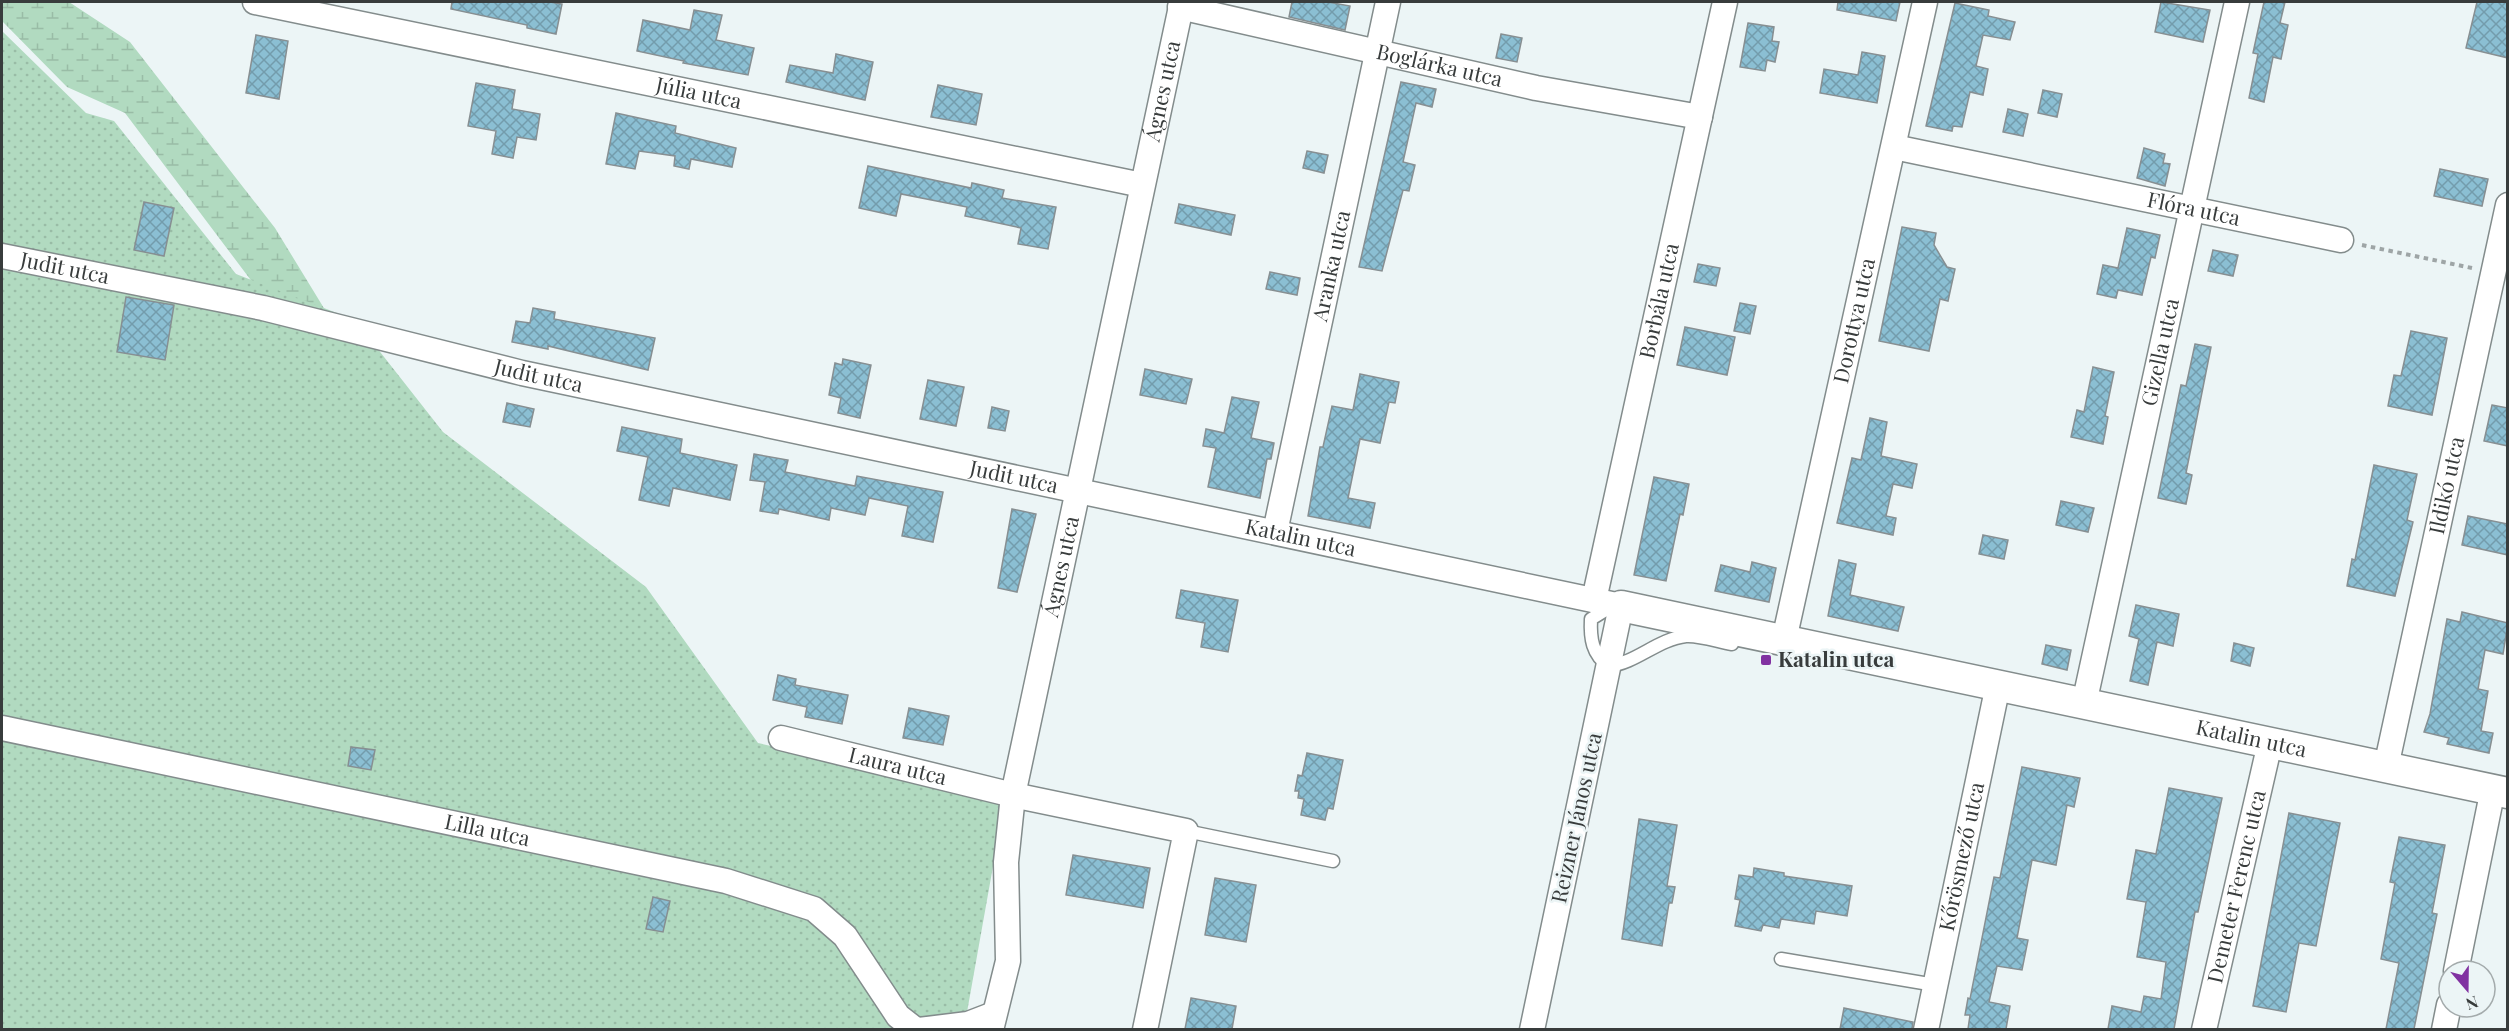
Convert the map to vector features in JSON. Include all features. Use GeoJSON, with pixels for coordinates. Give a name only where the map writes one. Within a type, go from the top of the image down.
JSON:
{"type":"FeatureCollection","features":[{"type":"Feature","properties":{"kind":"street","name":"Júlia utca"},"geometry":{"type":"LineString","coordinates":[[255,2],[1142,185]]}},
{"type":"Feature","properties":{"kind":"street","name":"Aranka utca"},"geometry":{"type":"LineString","coordinates":[[1275,532],[1388,2]]}},
{"type":"Feature","properties":{"kind":"street","name":"Borbála utca"},"geometry":{"type":"LineString","coordinates":[[1607,603],[1700,117],[1725,2]]}},
{"type":"Feature","properties":{"kind":"street","name":"Dorottya utca"},"geometry":{"type":"LineString","coordinates":[[1778,646],[1925,2]]}},
{"type":"Feature","properties":{"kind":"street","name":"Gizella utca"},"geometry":{"type":"LineString","coordinates":[[2084,704],[2237,2]]}},
{"type":"Feature","properties":{"kind":"street","name":"Ágnes utca"},"geometry":{"type":"LineString","coordinates":[[993,1022],[1008,962],[1006,862],[1013,795],[1080,489],[1181,4]]}},
{"type":"Feature","properties":{"kind":"street","name":"Boglárka utca"},"geometry":{"type":"LineString","coordinates":[[1181,4],[1536,88],[1700,117]]}},
{"type":"Feature","properties":{"kind":"street","name":"Flóra utca"},"geometry":{"type":"LineString","coordinates":[[1893,147],[2341,240]]}},
{"type":"Feature","properties":{"kind":"street","name":"Ildikó utca"},"geometry":{"type":"LineString","coordinates":[[2386,767],[2508,205]]}},
{"type":"Feature","properties":{"kind":"street","name":"Judit utca"},"geometry":{"type":"LineString","coordinates":[[2,256],[263,308],[522,373],[1080,489]]}},
{"type":"Feature","properties":{"kind":"street","name":"Katalin utca"},"geometry":{"type":"LineString","coordinates":[[1080,489],[1607,603],[1778,646],[1815,647],[2500,791]]}},
{"type":"Feature","properties":{"kind":"street","name":"Reizner János utca"},"geometry":{"type":"LineString","coordinates":[[1532,1029],[1609,666],[1607,603]]}},
{"type":"Feature","properties":{"kind":"street","name":"Kőrösmező utca"},"geometry":{"type":"LineString","coordinates":[[1926,1029],[1998,685]]}},
{"type":"Feature","properties":{"kind":"street","name":"Lilla utca"},"geometry":{"type":"LineString","coordinates":[[2,728],[726,881],[814,909],[845,936],[898,1016],[918,1029],[993,1022]]}},
{"type":"Feature","properties":{"kind":"street","name":"Laura utca"},"geometry":{"type":"LineString","coordinates":[[781,738],[1013,795],[1186,831]]}},
{"type":"Feature","properties":{"kind":"street","name":"Demeter Ferenc utca"},"geometry":{"type":"LineString","coordinates":[[2204,1029],[2270,743]]}},
{"type":"Feature","properties":{"kind":"street"},"geometry":{"type":"LineString","coordinates":[[2459,959],[2500,791]]}},
{"type":"Feature","properties":{"kind":"street"},"geometry":{"type":"LineString","coordinates":[[1145,1029],[1186,831]]}},
{"type":"Feature","properties":{"kind":"lane"},"geometry":{"type":"LineString","coordinates":[[1609,666],[1623,664],[1665,642],[1687,636],[1740,646]]}},
{"type":"Feature","properties":{"kind":"lane"},"geometry":{"type":"LineString","coordinates":[[1186,831],[1333,861]]}},
{"type":"Feature","properties":{"kind":"lane"},"geometry":{"type":"LineString","coordinates":[[1781,959],[1935,985]]}},
{"type":"Feature","properties":{"kind":"path"},"geometry":{"type":"LineString","coordinates":[[2341,240],[2493,273]]}},
{"type":"Feature","properties":{"kind":"green space"},"geometry":{"type":"Polygon","coordinates":[[[2,2],[69,2],[130,42],[275,228],[366,377],[253,283],[125,113],[67,87],[2,21],[2,2]]]}},
{"type":"Feature","properties":{"kind":"green space"},"geometry":{"type":"Polygon","coordinates":[[[2,31],[86,113],[114,121],[236,274],[355,320],[443,432],[646,587],[758,743],[1005,799],[964,1029],[2,1029],[2,31]]]}},
{"type":"Feature","properties":{"kind":"building"},"geometry":{"type":"Polygon","coordinates":[[[452,2],[562,4],[556,34],[527,28],[527,25],[451,9],[452,2]]]}},
{"type":"Feature","properties":{"kind":"building"},"geometry":{"type":"Polygon","coordinates":[[[1292,2],[1328,2],[1350,6],[1345,30],[1289,17],[1292,2]]]}},
{"type":"Feature","properties":{"kind":"building"},"geometry":{"type":"Polygon","coordinates":[[[1838,2],[1900,2],[1896,21],[1837,10],[1838,2]]]}},
{"type":"Feature","properties":{"kind":"building"},"geometry":{"type":"Polygon","coordinates":[[[2161,2],[2210,10],[2203,42],[2155,32],[2161,2]]]}},
{"type":"Feature","properties":{"kind":"building"},"geometry":{"type":"Polygon","coordinates":[[[2264,2],[2285,2],[2280,23],[2288,25],[2281,59],[2273,57],[2264,102],[2249,98],[2258,54],[2253,53],[2264,2]]]}},
{"type":"Feature","properties":{"kind":"building"},"geometry":{"type":"Polygon","coordinates":[[[2477,2],[2508,2],[2508,58],[2466,48],[2477,2]]]}},
{"type":"Feature","properties":{"kind":"building"},"geometry":{"type":"Polygon","coordinates":[[[1955,3],[1989,10],[1988,16],[2015,22],[2010,40],[1983,35],[1976,66],[1988,69],[1983,95],[1970,92],[1962,127],[1953,126],[1952,131],[1926,126],[1955,3]]]}},
{"type":"Feature","properties":{"kind":"building"},"geometry":{"type":"Polygon","coordinates":[[[694,10],[722,15],[716,40],[754,48],[748,75],[683,63],[684,61],[637,51],[643,20],[690,30],[694,10]]]}},
{"type":"Feature","properties":{"kind":"building"},"geometry":{"type":"Polygon","coordinates":[[[1748,23],[1774,27],[1772,41],[1779,42],[1775,62],[1767,60],[1765,71],[1740,67],[1748,23]]]}},
{"type":"Feature","properties":{"kind":"building"},"geometry":{"type":"Polygon","coordinates":[[[1501,34],[1522,38],[1517,62],[1496,58],[1501,34]]]}},
{"type":"Feature","properties":{"kind":"building"},"geometry":{"type":"Polygon","coordinates":[[[256,35],[288,41],[279,99],[246,93],[256,35]]]}},
{"type":"Feature","properties":{"kind":"building"},"geometry":{"type":"Polygon","coordinates":[[[1862,52],[1885,56],[1877,103],[1820,93],[1824,69],[1858,75],[1862,52]]]}},
{"type":"Feature","properties":{"kind":"building"},"geometry":{"type":"Polygon","coordinates":[[[836,54],[873,62],[865,100],[786,82],[790,65],[833,73],[836,54]]]}},
{"type":"Feature","properties":{"kind":"building"},"geometry":{"type":"Polygon","coordinates":[[[1401,82],[1436,89],[1432,107],[1416,103],[1403,162],[1415,165],[1409,191],[1403,190],[1382,271],[1359,267],[1401,82]]]}},
{"type":"Feature","properties":{"kind":"building"},"geometry":{"type":"Polygon","coordinates":[[[476,83],[515,90],[512,109],[540,114],[536,140],[517,137],[513,158],[492,154],[496,131],[468,126],[476,83]]]}},
{"type":"Feature","properties":{"kind":"building"},"geometry":{"type":"Polygon","coordinates":[[[938,85],[982,94],[976,125],[931,117],[938,85]]]}},
{"type":"Feature","properties":{"kind":"building"},"geometry":{"type":"Polygon","coordinates":[[[2043,90],[2062,94],[2057,117],[2038,113],[2043,90]]]}},
{"type":"Feature","properties":{"kind":"building"},"geometry":{"type":"Polygon","coordinates":[[[2008,109],[2028,114],[2023,136],[2003,132],[2008,109]]]}},
{"type":"Feature","properties":{"kind":"building"},"geometry":{"type":"Polygon","coordinates":[[[616,113],[676,126],[675,133],[736,148],[732,167],[691,159],[689,169],[674,166],[675,156],[639,151],[635,169],[606,164],[616,113]]]}},
{"type":"Feature","properties":{"kind":"building"},"geometry":{"type":"Polygon","coordinates":[[[2144,148],[2165,154],[2163,163],[2170,164],[2165,186],[2137,178],[2144,148]]]}},
{"type":"Feature","properties":{"kind":"building"},"geometry":{"type":"Polygon","coordinates":[[[1307,151],[1328,155],[1324,173],[1303,168],[1307,151]]]}},
{"type":"Feature","properties":{"kind":"building"},"geometry":{"type":"Polygon","coordinates":[[[868,166],[971,188],[972,183],[1004,190],[1002,198],[1056,207],[1048,249],[1018,244],[1021,228],[965,216],[967,207],[901,194],[896,216],[859,208],[868,166]]]}},
{"type":"Feature","properties":{"kind":"building"},"geometry":{"type":"Polygon","coordinates":[[[2440,169],[2488,179],[2482,206],[2434,196],[2440,169]]]}},
{"type":"Feature","properties":{"kind":"building"},"geometry":{"type":"Polygon","coordinates":[[[144,202],[174,208],[164,256],[134,250],[144,202]]]}},
{"type":"Feature","properties":{"kind":"building"},"geometry":{"type":"Polygon","coordinates":[[[1179,204],[1235,215],[1231,235],[1175,223],[1179,204]]]}},
{"type":"Feature","properties":{"kind":"building"},"geometry":{"type":"Polygon","coordinates":[[[1902,227],[1936,233],[1934,245],[1947,267],[1955,269],[1948,301],[1940,299],[1929,351],[1879,341],[1902,227]]]}},
{"type":"Feature","properties":{"kind":"building"},"geometry":{"type":"Polygon","coordinates":[[[2127,228],[2160,235],[2155,258],[2151,257],[2142,295],[2118,290],[2116,298],[2097,294],[2103,265],[2118,268],[2127,228]]]}},
{"type":"Feature","properties":{"kind":"building"},"geometry":{"type":"Polygon","coordinates":[[[2213,250],[2238,255],[2233,276],[2208,271],[2213,250]]]}},
{"type":"Feature","properties":{"kind":"building"},"geometry":{"type":"Polygon","coordinates":[[[1698,264],[1720,268],[1716,286],[1694,282],[1698,264]]]}},
{"type":"Feature","properties":{"kind":"building"},"geometry":{"type":"Polygon","coordinates":[[[1270,272],[1300,278],[1297,295],[1266,289],[1270,272]]]}},
{"type":"Feature","properties":{"kind":"building"},"geometry":{"type":"Polygon","coordinates":[[[126,297],[174,305],[165,360],[117,352],[126,297]]]}},
{"type":"Feature","properties":{"kind":"building"},"geometry":{"type":"Polygon","coordinates":[[[1740,303],[1756,306],[1750,334],[1734,331],[1740,303]]]}},
{"type":"Feature","properties":{"kind":"building"},"geometry":{"type":"Polygon","coordinates":[[[533,308],[555,312],[554,319],[655,338],[648,370],[548,346],[548,349],[512,342],[516,321],[530,323],[533,308]]]}},
{"type":"Feature","properties":{"kind":"building"},"geometry":{"type":"Polygon","coordinates":[[[1685,327],[1735,337],[1727,375],[1677,365],[1685,327]]]}},
{"type":"Feature","properties":{"kind":"building"},"geometry":{"type":"Polygon","coordinates":[[[2411,331],[2447,338],[2432,415],[2388,406],[2394,375],[2401,376],[2411,331]]]}},
{"type":"Feature","properties":{"kind":"building"},"geometry":{"type":"Polygon","coordinates":[[[2195,344],[2211,347],[2186,473],[2192,475],[2186,504],[2158,498],[2181,385],[2186,386],[2195,344]]]}},
{"type":"Feature","properties":{"kind":"building"},"geometry":{"type":"Polygon","coordinates":[[[843,359],[871,365],[860,418],[838,413],[841,398],[829,395],[835,363],[842,365],[843,359]]]}},
{"type":"Feature","properties":{"kind":"building"},"geometry":{"type":"Polygon","coordinates":[[[2093,367],[2114,372],[2105,416],[2108,417],[2103,444],[2071,437],[2077,410],[2084,412],[2093,367]]]}},
{"type":"Feature","properties":{"kind":"building"},"geometry":{"type":"Polygon","coordinates":[[[1145,369],[1192,379],[1186,404],[1140,395],[1145,369]]]}},
{"type":"Feature","properties":{"kind":"building"},"geometry":{"type":"Polygon","coordinates":[[[1360,374],[1399,382],[1395,403],[1389,402],[1380,443],[1360,439],[1348,498],[1375,503],[1370,528],[1308,516],[1320,447],[1323,447],[1332,406],[1353,410],[1360,374]]]}},
{"type":"Feature","properties":{"kind":"building"},"geometry":{"type":"Polygon","coordinates":[[[928,380],[964,387],[956,426],[920,419],[928,380]]]}},
{"type":"Feature","properties":{"kind":"building"},"geometry":{"type":"Polygon","coordinates":[[[1232,397],[1259,402],[1251,438],[1274,443],[1271,459],[1267,459],[1260,498],[1208,487],[1216,448],[1203,446],[1206,429],[1224,433],[1232,397]]]}},
{"type":"Feature","properties":{"kind":"building"},"geometry":{"type":"Polygon","coordinates":[[[507,403],[534,409],[530,427],[503,422],[507,403]]]}},
{"type":"Feature","properties":{"kind":"building"},"geometry":{"type":"Polygon","coordinates":[[[2492,405],[2508,408],[2508,446],[2484,441],[2492,405]]]}},
{"type":"Feature","properties":{"kind":"building"},"geometry":{"type":"Polygon","coordinates":[[[992,407],[1009,411],[1005,431],[988,428],[992,407]]]}},
{"type":"Feature","properties":{"kind":"building"},"geometry":{"type":"Polygon","coordinates":[[[1870,418],[1887,422],[1881,456],[1917,464],[1912,488],[1893,484],[1886,516],[1896,518],[1893,535],[1837,523],[1852,458],[1861,460],[1870,418]]]}},
{"type":"Feature","properties":{"kind":"building"},"geometry":{"type":"Polygon","coordinates":[[[622,427],[682,439],[680,453],[737,465],[730,500],[673,488],[669,506],[639,500],[648,457],[617,451],[622,427]]]}},
{"type":"Feature","properties":{"kind":"building"},"geometry":{"type":"Polygon","coordinates":[[[754,454],[788,460],[785,472],[855,486],[857,476],[943,492],[933,542],[902,536],[908,506],[869,498],[865,515],[831,508],[829,520],[779,509],[778,514],[760,511],[765,482],[750,480],[754,454]]]}},
{"type":"Feature","properties":{"kind":"building"},"geometry":{"type":"Polygon","coordinates":[[[2374,465],[2417,474],[2407,520],[2413,522],[2395,596],[2347,586],[2352,559],[2355,560],[2374,465]]]}},
{"type":"Feature","properties":{"kind":"building"},"geometry":{"type":"Polygon","coordinates":[[[1654,477],[1689,484],[1683,515],[1680,514],[1666,581],[1634,575],[1654,477]]]}},
{"type":"Feature","properties":{"kind":"building"},"geometry":{"type":"Polygon","coordinates":[[[2061,501],[2094,508],[2088,532],[2056,525],[2061,501]]]}},
{"type":"Feature","properties":{"kind":"building"},"geometry":{"type":"Polygon","coordinates":[[[1012,509],[1036,514],[1017,592],[998,588],[1012,509]]]}},
{"type":"Feature","properties":{"kind":"building"},"geometry":{"type":"Polygon","coordinates":[[[2468,516],[2508,524],[2508,555],[2462,545],[2468,516]]]}},
{"type":"Feature","properties":{"kind":"building"},"geometry":{"type":"Polygon","coordinates":[[[1983,535],[2008,540],[2004,559],[1979,554],[1983,535]]]}},
{"type":"Feature","properties":{"kind":"building"},"geometry":{"type":"Polygon","coordinates":[[[1839,560],[1856,564],[1850,595],[1904,607],[1898,631],[1828,616],[1839,560]]]}},
{"type":"Feature","properties":{"kind":"building"},"geometry":{"type":"Polygon","coordinates":[[[1752,562],[1776,568],[1769,602],[1715,591],[1721,565],[1750,572],[1752,562]]]}},
{"type":"Feature","properties":{"kind":"building"},"geometry":{"type":"Polygon","coordinates":[[[1181,590],[1238,600],[1228,652],[1201,647],[1205,623],[1176,618],[1181,590]]]}},
{"type":"Feature","properties":{"kind":"building"},"geometry":{"type":"Polygon","coordinates":[[[2136,605],[2179,614],[2173,646],[2157,642],[2148,685],[2130,681],[2139,639],[2129,636],[2136,605]]]}},
{"type":"Feature","properties":{"kind":"building"},"geometry":{"type":"Polygon","coordinates":[[[2462,612],[2508,623],[2503,654],[2485,650],[2478,689],[2488,691],[2481,731],[2493,733],[2489,753],[2447,744],[2449,738],[2424,732],[2430,714],[2447,619],[2460,622],[2462,612]]]}},
{"type":"Feature","properties":{"kind":"building"},"geometry":{"type":"Polygon","coordinates":[[[2234,643],[2254,648],[2250,666],[2231,661],[2234,643]]]}},
{"type":"Feature","properties":{"kind":"building"},"geometry":{"type":"Polygon","coordinates":[[[2046,645],[2071,650],[2067,670],[2042,664],[2046,645]]]}},
{"type":"Feature","properties":{"kind":"building"},"geometry":{"type":"Polygon","coordinates":[[[778,675],[796,679],[795,685],[848,695],[842,724],[805,717],[807,707],[773,700],[778,675]]]}},
{"type":"Feature","properties":{"kind":"building"},"geometry":{"type":"Polygon","coordinates":[[[909,708],[949,716],[943,745],[903,738],[909,708]]]}},
{"type":"Feature","properties":{"kind":"building"},"geometry":{"type":"Polygon","coordinates":[[[351,747],[375,750],[371,770],[348,766],[351,747]]]}},
{"type":"Feature","properties":{"kind":"building"},"geometry":{"type":"Polygon","coordinates":[[[1307,753],[1343,760],[1333,809],[1328,808],[1325,820],[1301,815],[1304,799],[1298,798],[1299,791],[1295,791],[1298,775],[1302,776],[1307,753]]]}},
{"type":"Feature","properties":{"kind":"building"},"geometry":{"type":"Polygon","coordinates":[[[2022,767],[2080,778],[2074,807],[2067,805],[2056,865],[2032,860],[2017,938],[2028,940],[2022,970],[1997,966],[1989,1002],[2010,1006],[2006,1029],[1968,1029],[1970,1015],[1965,1015],[1968,998],[1970,999],[1994,877],[2000,878],[2022,767]]]}},
{"type":"Feature","properties":{"kind":"building"},"geometry":{"type":"Polygon","coordinates":[[[2169,788],[2222,798],[2198,912],[2195,912],[2174,1029],[2108,1029],[2112,1006],[2141,1012],[2144,996],[2161,999],[2166,962],[2137,957],[2146,902],[2127,899],[2136,850],[2156,854],[2169,788]]]}},
{"type":"Feature","properties":{"kind":"building"},"geometry":{"type":"Polygon","coordinates":[[[2289,813],[2340,823],[2316,946],[2299,943],[2286,1012],[2253,1006],[2289,813]]]}},
{"type":"Feature","properties":{"kind":"building"},"geometry":{"type":"Polygon","coordinates":[[[1639,819],[1677,825],[1667,886],[1675,887],[1672,903],[1669,903],[1662,946],[1622,939],[1639,819]]]}},
{"type":"Feature","properties":{"kind":"building"},"geometry":{"type":"Polygon","coordinates":[[[2399,837],[2445,845],[2432,913],[2437,914],[2414,1029],[2386,1029],[2399,963],[2381,959],[2395,883],[2390,882],[2399,837]]]}},
{"type":"Feature","properties":{"kind":"building"},"geometry":{"type":"Polygon","coordinates":[[[1073,855],[1150,868],[1143,908],[1066,895],[1073,855]]]}},
{"type":"Feature","properties":{"kind":"building"},"geometry":{"type":"Polygon","coordinates":[[[1754,868],[1784,873],[1784,876],[1852,886],[1847,916],[1816,911],[1814,924],[1781,919],[1779,928],[1763,925],[1761,931],[1735,926],[1740,900],[1735,899],[1739,875],[1753,877],[1754,868]]]}},
{"type":"Feature","properties":{"kind":"building"},"geometry":{"type":"Polygon","coordinates":[[[1215,878],[1256,885],[1246,942],[1205,935],[1215,878]]]}},
{"type":"Feature","properties":{"kind":"building"},"geometry":{"type":"Polygon","coordinates":[[[653,897],[670,901],[663,932],[646,929],[653,897]]]}},
{"type":"Feature","properties":{"kind":"building"},"geometry":{"type":"Polygon","coordinates":[[[1191,998],[1236,1006],[1232,1029],[1185,1029],[1191,998]]]}},
{"type":"Feature","properties":{"kind":"building"},"geometry":{"type":"Polygon","coordinates":[[[1844,1008],[1913,1022],[1912,1029],[1840,1029],[1844,1008]]]}},
{"type":"Feature","properties":{"kind":"place","name":"Katalin utca"},"geometry":{"type":"Point","coordinates":[1766,660]}}]}
